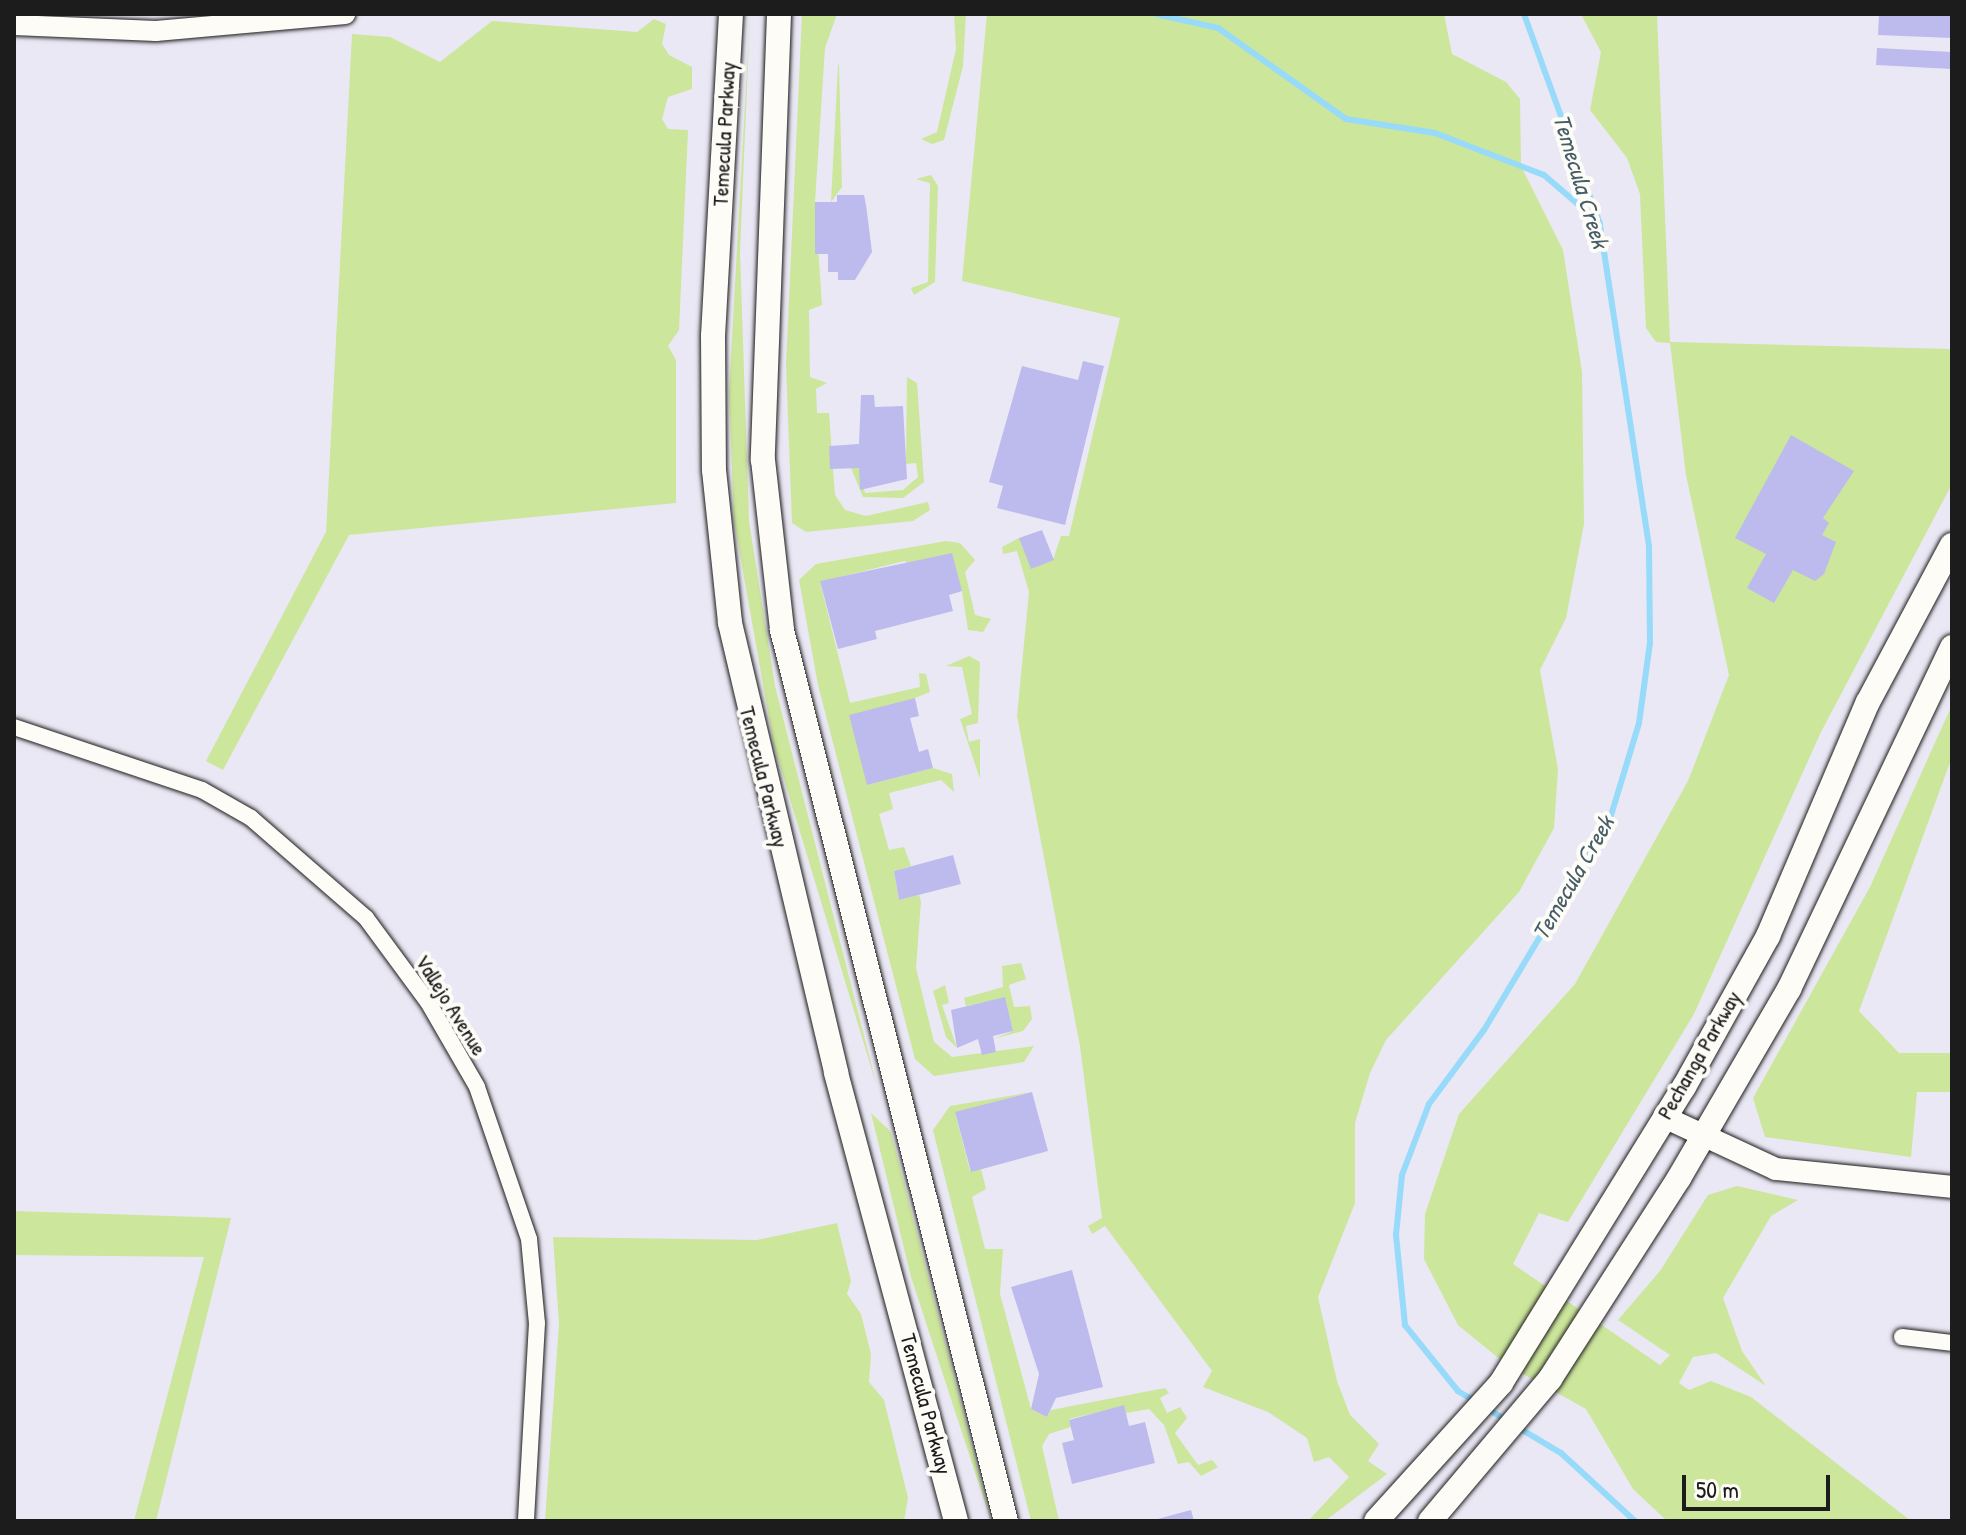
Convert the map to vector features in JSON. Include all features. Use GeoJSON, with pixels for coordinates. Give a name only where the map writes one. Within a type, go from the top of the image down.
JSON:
{"type":"FeatureCollection","features":[{"type":"Feature","properties":{"kind":"main road","name":"Temecula Parkway"},"geometry":{"type":"LineString","coordinates":[[731,14],[713,336],[714,470],[730,623],[836,1073],[956,1521]]}},
{"type":"Feature","properties":{"kind":"main road"},"geometry":{"type":"LineString","coordinates":[[779,14],[763,333],[770,553],[804,727],[1006,1521]]}},
{"type":"Feature","properties":{"kind":"main road","name":"Pechanga Parkway"},"geometry":{"type":"LineString","coordinates":[[1376,1521],[1401,1498],[1501,1383],[1569,1277],[1664,1117],[1768,936],[1868,702],[1952,545]]}},
{"type":"Feature","properties":{"kind":"main road","name":"Pechanga Parkway"},"geometry":{"type":"LineString","coordinates":[[1432,1519],[1522,1417],[1603,1296],[1702,1137],[1789,989],[1952,647]]}},
{"type":"Feature","properties":{"kind":"main road"},"geometry":{"type":"LineString","coordinates":[[1664,1117],[1702,1137],[1787,1171],[1952,1187]]}},
{"type":"Feature","properties":{"kind":"street"},"geometry":{"type":"LineString","coordinates":[[14,25],[156,31],[345,14]]}},
{"type":"Feature","properties":{"kind":"street","name":"Vallejo Avenue"},"geometry":{"type":"LineString","coordinates":[[14,727],[202,790],[251,818],[366,918],[428,1002],[477,1087],[529,1239],[537,1323],[526,1521]]}},
{"type":"Feature","properties":{"kind":"street"},"geometry":{"type":"LineString","coordinates":[[1902,1337],[1952,1343]]}},
{"type":"Feature","properties":{"kind":"green space"},"geometry":{"type":"Polygon","coordinates":[[[802,14],[837,14],[825,48],[815,202],[822,305],[809,310],[810,377],[827,383],[816,389],[817,413],[829,413],[835,495],[845,510],[866,516],[928,502],[930,510],[913,521],[806,532],[792,523],[786,365],[802,14]]]}},
{"type":"Feature","properties":{"kind":"green space"},"geometry":{"type":"Polygon","coordinates":[[[954,14],[966,14],[963,66],[944,140],[932,144],[921,139],[937,132],[956,49],[954,14]]]}},
{"type":"Feature","properties":{"kind":"green space"},"geometry":{"type":"Polygon","coordinates":[[[987,14],[1444,14],[1452,54],[1506,82],[1520,99],[1521,166],[1563,250],[1582,372],[1584,524],[1566,618],[1540,670],[1558,769],[1554,828],[1519,892],[1386,1040],[1370,1073],[1355,1123],[1355,1203],[1318,1297],[1337,1381],[1350,1415],[1379,1444],[1368,1461],[1387,1474],[1325,1521],[1308,1521],[1349,1477],[1329,1457],[1314,1462],[1307,1438],[1268,1412],[1203,1387],[1212,1371],[1105,1226],[1092,1234],[1088,1226],[1102,1218],[1080,1046],[1017,716],[1029,592],[1017,551],[1003,554],[1002,547],[1019,538],[1053,560],[1061,536],[1069,536],[1120,318],[962,281],[987,14]]]}},
{"type":"Feature","properties":{"kind":"green space"},"geometry":{"type":"Polygon","coordinates":[[[1581,14],[1657,14],[1670,342],[1952,349],[1952,484],[1821,732],[1694,1014],[1568,1222],[1539,1213],[1513,1264],[1660,1365],[1670,1355],[1618,1320],[1660,1271],[1708,1195],[1737,1186],[1798,1200],[1771,1216],[1723,1298],[1742,1351],[1766,1386],[1716,1353],[1693,1357],[1679,1383],[1689,1390],[1711,1381],[1751,1397],[1911,1521],[1667,1521],[1633,1489],[1586,1409],[1507,1365],[1458,1325],[1424,1259],[1425,1214],[1459,1114],[1575,984],[1688,781],[1729,675],[1686,475],[1670,343],[1656,342],[1646,328],[1640,194],[1627,158],[1590,110],[1601,52],[1581,14]]]}},
{"type":"Feature","properties":{"kind":"green space"},"geometry":{"type":"Polygon","coordinates":[[[750,15],[740,252],[749,521],[775,686],[877,1087],[774,746],[734,521],[729,393],[750,15]]]}},
{"type":"Feature","properties":{"kind":"green space"},"geometry":{"type":"Polygon","coordinates":[[[654,19],[666,24],[662,44],[669,55],[692,67],[692,89],[668,97],[662,119],[668,129],[688,130],[679,330],[668,346],[676,360],[676,503],[349,535],[223,770],[206,761],[326,532],[352,34],[390,37],[440,62],[492,21],[637,32],[654,19]]]}},
{"type":"Feature","properties":{"kind":"green space"},"geometry":{"type":"Polygon","coordinates":[[[838,66],[842,187],[831,202],[838,66]]]}},
{"type":"Feature","properties":{"kind":"green space"},"geometry":{"type":"Polygon","coordinates":[[[931,175],[938,186],[935,282],[914,295],[911,288],[928,282],[930,183],[916,179],[931,175]]]}},
{"type":"Feature","properties":{"kind":"green space"},"geometry":{"type":"Polygon","coordinates":[[[907,377],[917,383],[924,482],[903,498],[863,497],[851,468],[859,468],[865,493],[903,490],[918,477],[916,463],[906,464],[907,377]]]}},
{"type":"Feature","properties":{"kind":"green space"},"geometry":{"type":"Polygon","coordinates":[[[946,541],[960,543],[975,560],[965,572],[975,615],[991,619],[983,632],[968,630],[962,591],[904,561],[820,582],[850,703],[920,687],[919,673],[926,674],[930,692],[915,698],[867,785],[933,768],[952,774],[954,792],[941,780],[889,793],[893,809],[879,814],[889,850],[904,847],[911,866],[894,871],[899,900],[919,895],[921,901],[916,968],[934,1042],[952,1057],[1034,1046],[1024,1062],[934,1076],[915,1059],[818,685],[799,580],[816,564],[946,541]]]}},
{"type":"Feature","properties":{"kind":"green space"},"geometry":{"type":"Polygon","coordinates":[[[969,656],[980,662],[978,723],[966,726],[969,742],[980,739],[980,779],[960,719],[972,714],[962,667],[946,666],[969,656]]]}},
{"type":"Feature","properties":{"kind":"green space"},"geometry":{"type":"Polygon","coordinates":[[[1952,705],[1952,757],[1859,1011],[1899,1053],[1952,1053],[1952,1092],[1917,1092],[1911,1157],[1765,1137],[1753,1098],[1870,887],[1952,705]]]}},
{"type":"Feature","properties":{"kind":"green space"},"geometry":{"type":"Polygon","coordinates":[[[1021,963],[1026,979],[1009,985],[1014,1007],[1030,1006],[1032,1019],[1023,1031],[993,1039],[1013,1031],[1005,998],[966,1006],[964,998],[1003,987],[1002,966],[1021,963]]]}},
{"type":"Feature","properties":{"kind":"green space"},"geometry":{"type":"Polygon","coordinates":[[[945,985],[949,1003],[942,1005],[957,1048],[946,1037],[933,991],[945,985]]]}},
{"type":"Feature","properties":{"kind":"green space"},"geometry":{"type":"Polygon","coordinates":[[[1032,1092],[955,1113],[970,1171],[981,1169],[986,1189],[972,1197],[985,1249],[1003,1249],[1000,1294],[1031,1409],[1047,1417],[1051,1410],[1165,1388],[1169,1393],[1160,1398],[1167,1413],[1180,1407],[1187,1418],[1175,1433],[1198,1465],[1212,1460],[1218,1467],[1201,1476],[1189,1462],[1178,1464],[1164,1425],[1149,1409],[1126,1413],[1124,1406],[1069,1419],[1071,1427],[1049,1434],[1042,1446],[1059,1521],[1031,1521],[933,1130],[950,1106],[1032,1092]]]}},
{"type":"Feature","properties":{"kind":"green space"},"geometry":{"type":"Polygon","coordinates":[[[871,1113],[891,1132],[991,1521],[911,1277],[871,1113]]]}},
{"type":"Feature","properties":{"kind":"green space"},"geometry":{"type":"Polygon","coordinates":[[[14,1211],[231,1218],[156,1521],[134,1521],[204,1257],[14,1255],[14,1211]]]}},
{"type":"Feature","properties":{"kind":"green space"},"geometry":{"type":"Polygon","coordinates":[[[837,1223],[851,1281],[847,1294],[861,1314],[871,1354],[869,1382],[884,1400],[908,1498],[904,1521],[545,1521],[559,1324],[553,1237],[757,1240],[837,1223]]]}},
{"type":"Feature","properties":{"kind":"building"},"geometry":{"type":"Polygon","coordinates":[[[1879,14],[1952,14],[1952,38],[1878,35],[1879,14]]]}},
{"type":"Feature","properties":{"kind":"building"},"geometry":{"type":"Polygon","coordinates":[[[1877,48],[1952,52],[1952,69],[1876,65],[1877,48]]]}},
{"type":"Feature","properties":{"kind":"building"},"geometry":{"type":"Polygon","coordinates":[[[837,195],[864,195],[872,252],[855,280],[838,280],[838,272],[828,272],[828,254],[815,254],[815,202],[837,202],[837,195]]]}},
{"type":"Feature","properties":{"kind":"building"},"geometry":{"type":"Polygon","coordinates":[[[1083,361],[1104,366],[1065,525],[997,508],[1003,486],[989,482],[1022,366],[1078,380],[1083,361]]]}},
{"type":"Feature","properties":{"kind":"building"},"geometry":{"type":"Polygon","coordinates":[[[861,395],[874,395],[875,407],[903,406],[907,479],[860,490],[859,468],[830,469],[829,446],[859,444],[861,395]]]}},
{"type":"Feature","properties":{"kind":"building"},"geometry":{"type":"Polygon","coordinates":[[[1791,435],[1854,471],[1823,518],[1829,523],[1822,535],[1836,542],[1824,574],[1815,581],[1793,570],[1774,603],[1747,588],[1766,554],[1735,538],[1791,435]]]}},
{"type":"Feature","properties":{"kind":"building"},"geometry":{"type":"Polygon","coordinates":[[[1042,530],[1054,560],[1031,569],[1019,538],[1042,530]]]}},
{"type":"Feature","properties":{"kind":"building"},"geometry":{"type":"Polygon","coordinates":[[[952,553],[962,591],[949,595],[953,611],[875,631],[877,639],[838,649],[820,581],[952,553]]]}},
{"type":"Feature","properties":{"kind":"building"},"geometry":{"type":"Polygon","coordinates":[[[915,698],[919,716],[910,718],[919,752],[928,749],[933,768],[867,785],[849,715],[915,698]]]}},
{"type":"Feature","properties":{"kind":"building"},"geometry":{"type":"Polygon","coordinates":[[[953,855],[961,884],[899,900],[894,871],[953,855]]]}},
{"type":"Feature","properties":{"kind":"building"},"geometry":{"type":"Polygon","coordinates":[[[1005,997],[1013,1031],[993,1036],[996,1052],[982,1055],[978,1039],[957,1048],[951,1010],[1005,997]]]}},
{"type":"Feature","properties":{"kind":"building"},"geometry":{"type":"Polygon","coordinates":[[[1032,1092],[1048,1151],[971,1172],[955,1112],[1032,1092]]]}},
{"type":"Feature","properties":{"kind":"building"},"geometry":{"type":"Polygon","coordinates":[[[1072,1270],[1103,1387],[1056,1398],[1047,1417],[1031,1409],[1039,1374],[1011,1287],[1072,1270]]]}},
{"type":"Feature","properties":{"kind":"building"},"geometry":{"type":"Polygon","coordinates":[[[1124,1405],[1129,1426],[1145,1422],[1155,1463],[1072,1484],[1062,1443],[1074,1440],[1069,1420],[1124,1405]]]}},
{"type":"Feature","properties":{"kind":"building"},"geometry":{"type":"Polygon","coordinates":[[[1191,1510],[1194,1521],[1154,1521],[1154,1520],[1191,1510]]]}},
{"type":"Feature","properties":{"kind":"waterway"},"geometry":{"type":"LineString","coordinates":[[1156,14],[1218,28],[1346,119],[1435,133],[1544,175],[1595,219]]}},
{"type":"Feature","properties":{"kind":"waterway","name":"Temecula Creek"},"geometry":{"type":"LineString","coordinates":[[1475,1401],[1458,1391],[1405,1325],[1396,1235],[1402,1175],[1429,1104],[1484,1030],[1609,822],[1639,723],[1650,643],[1649,546],[1600,224],[1524,14]]}},
{"type":"Feature","properties":{"kind":"waterway","name":"Temecula Creek"},"geometry":{"type":"LineString","coordinates":[[1485,1407],[1506,1420]]}},
{"type":"Feature","properties":{"kind":"waterway","name":"Temecula Creek"},"geometry":{"type":"LineString","coordinates":[[1519,1428],[1561,1453],[1635,1521]]}}]}
